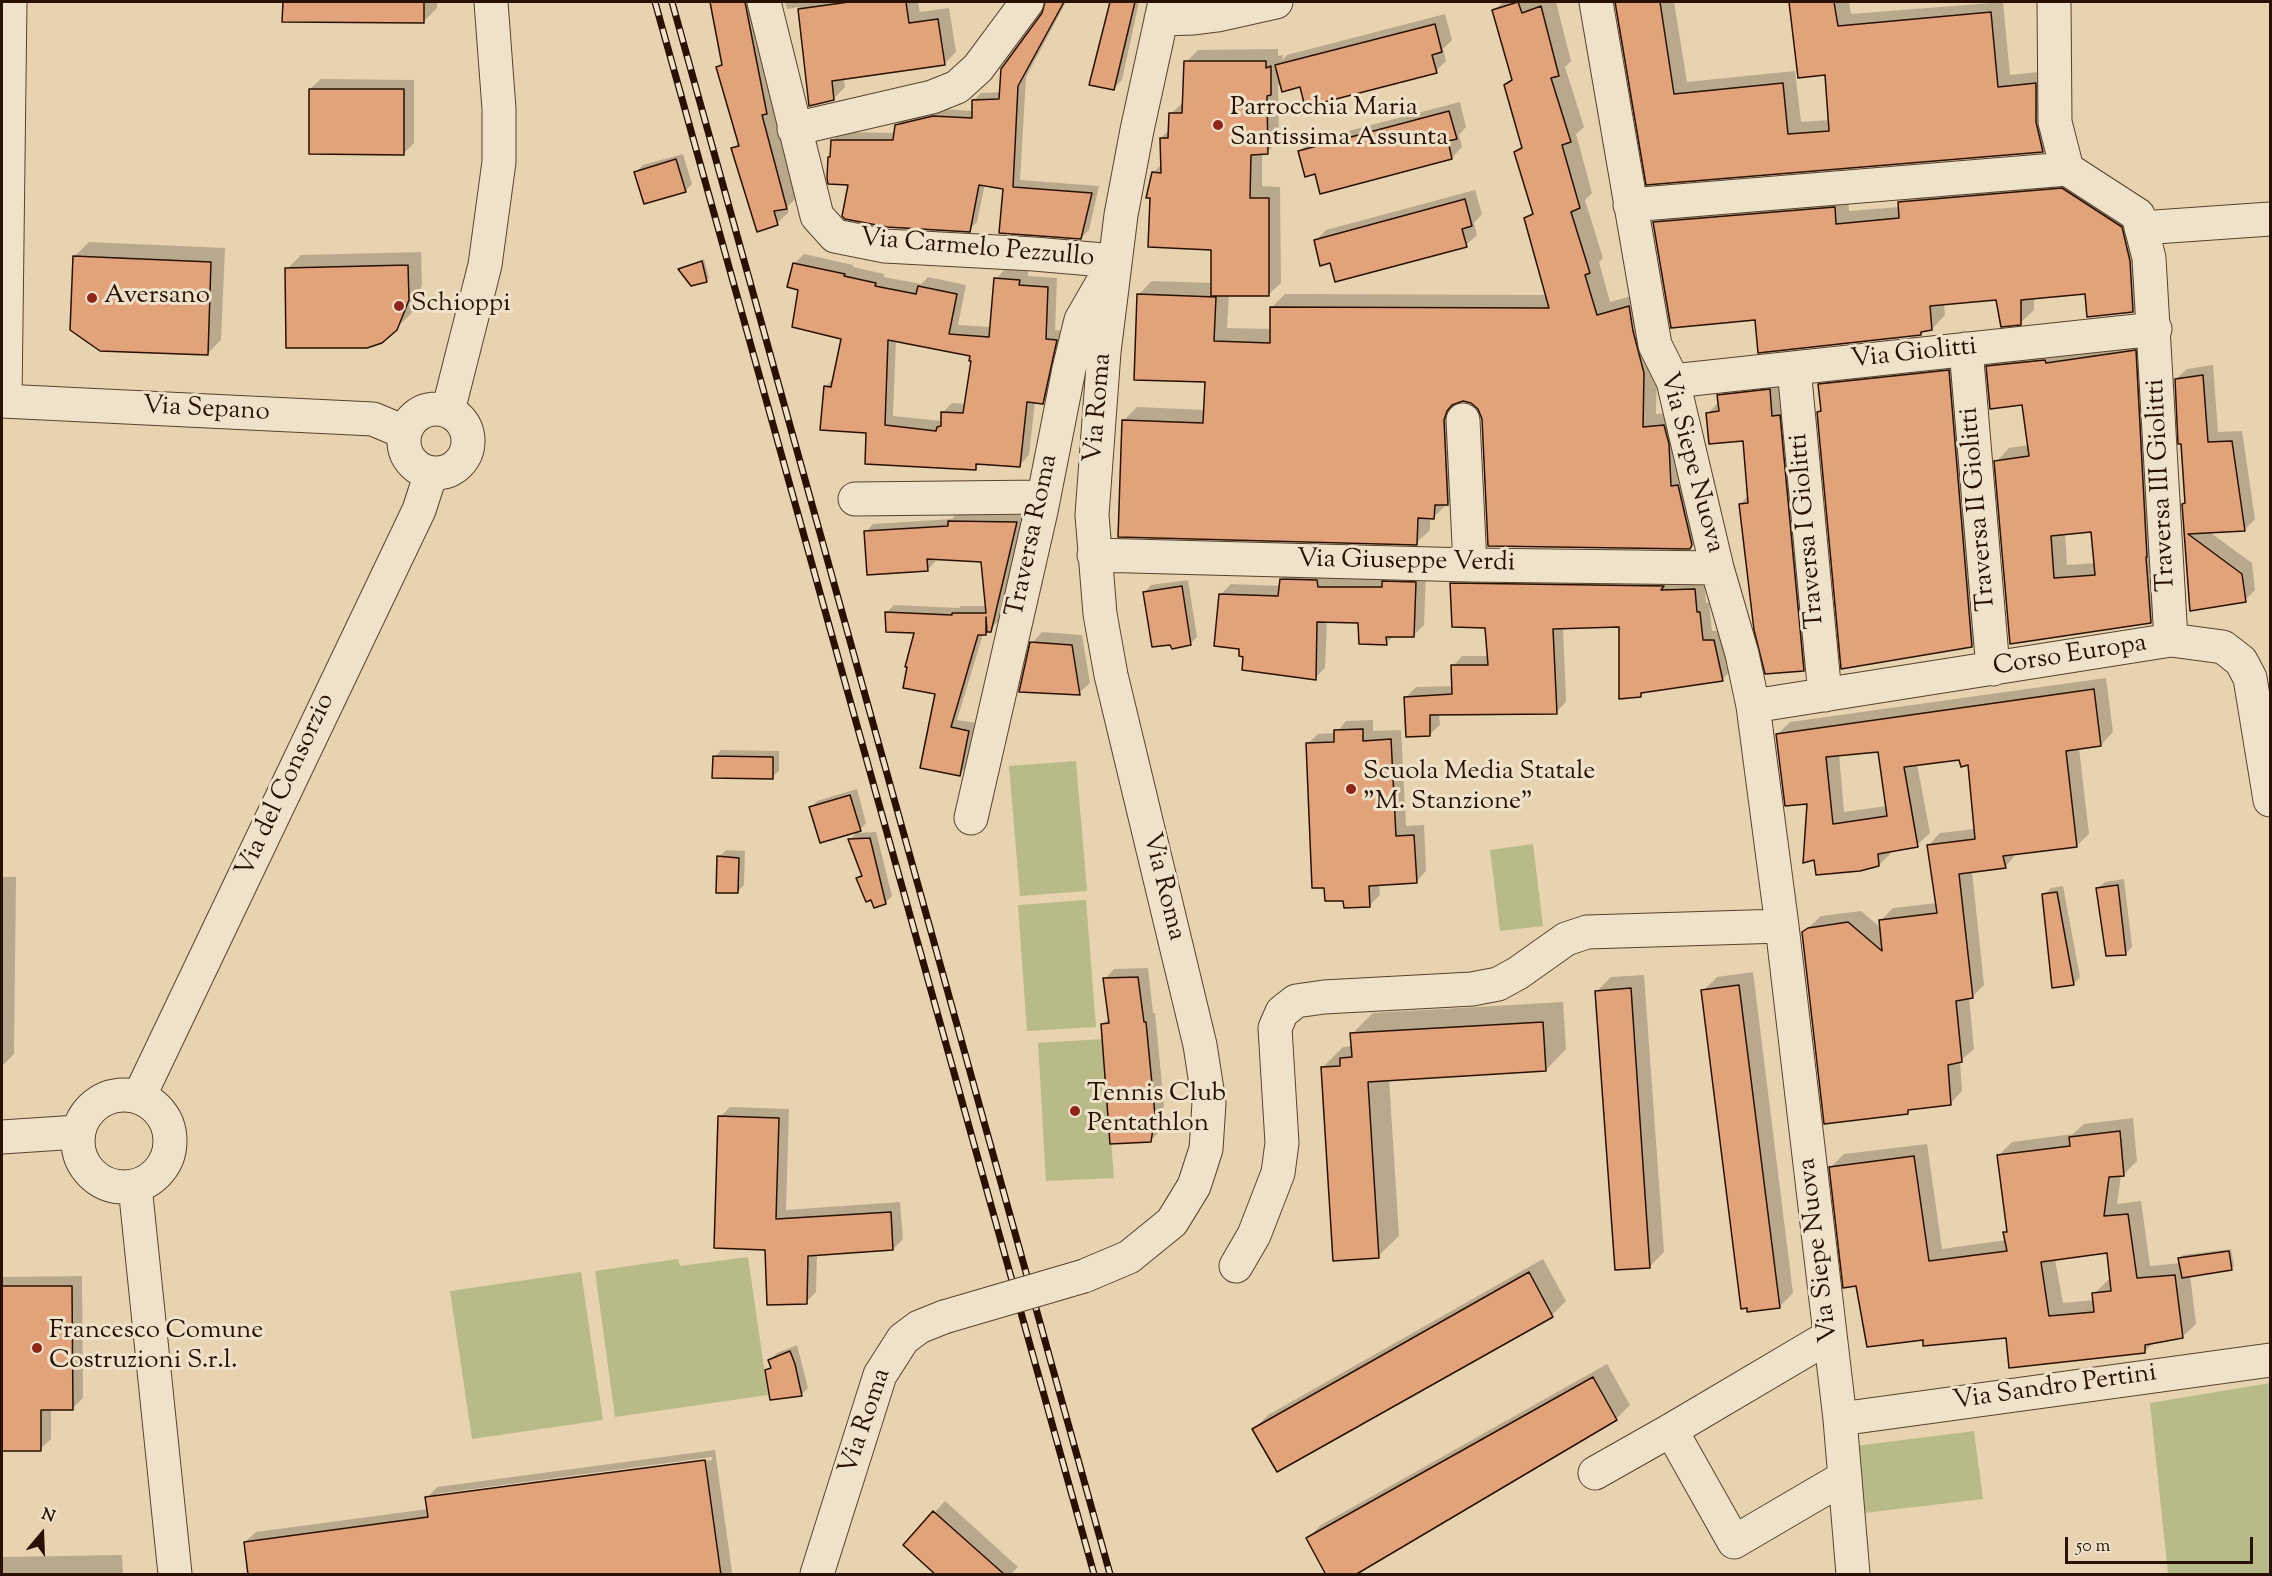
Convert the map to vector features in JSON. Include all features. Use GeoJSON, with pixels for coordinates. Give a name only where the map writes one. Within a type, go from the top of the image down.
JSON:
{"type":"FeatureCollection","features":[{"type":"Feature","properties":{"kind":"street","name":"Via Sepano"},"geometry":{"type":"LineString","coordinates":[[10,2],[3,401],[373,419],[404,432]]}},
{"type":"Feature","properties":{"kind":"street"},"geometry":{"type":"LineString","coordinates":[[448,411],[484,265],[499,162],[500,110],[491,2]]}},
{"type":"Feature","properties":{"kind":"street","name":"Via Carmelo Pezzullo"},"geometry":{"type":"LineString","coordinates":[[764,2],[817,216],[835,236],[885,246],[1115,261]]}},
{"type":"Feature","properties":{"kind":"street"},"geometry":{"type":"LineString","coordinates":[[794,129],[932,96],[957,87],[978,68],[1027,2]]}},
{"type":"Feature","properties":{"kind":"street"},"geometry":{"type":"LineString","coordinates":[[1163,10],[1194,18],[1276,2]]}},
{"type":"Feature","properties":{"kind":"street","name":"Via Siepe Nuova"},"geometry":{"type":"LineString","coordinates":[[1596,2],[1655,345],[1673,381],[1753,706],[1782,926],[1840,1419],[1853,1575]]}},
{"type":"Feature","properties":{"kind":"street"},"geometry":{"type":"LineString","coordinates":[[2054,2],[2055,122],[2067,169]]}},
{"type":"Feature","properties":{"kind":"street","name":"Via Roma"},"geometry":{"type":"LineString","coordinates":[[817,1575],[880,1375],[903,1339],[919,1327],[944,1317],[1084,1276],[1129,1257],[1173,1222],[1194,1186],[1206,1149],[1209,1103],[1200,1045],[1111,675],[1100,614],[1092,515],[1104,352],[1121,214],[1163,10]]}},
{"type":"Feature","properties":{"kind":"street"},"geometry":{"type":"LineString","coordinates":[[1630,205],[2067,169],[2138,215],[2141,228],[2271,219]]}},
{"type":"Feature","properties":{"kind":"street","name":"Traversa III Giolitti"},"geometry":{"type":"LineString","coordinates":[[2141,228],[2149,258],[2155,329],[2172,640]]}},
{"type":"Feature","properties":{"kind":"street","name":"Traversa Roma"},"geometry":{"type":"LineString","coordinates":[[971,818],[1044,497],[1081,320],[1115,261]]}},
{"type":"Feature","properties":{"kind":"street","name":"Via Giolitti"},"geometry":{"type":"LineString","coordinates":[[1673,381],[2155,329]]}},
{"type":"Feature","properties":{"kind":"street","name":"Traversa II Giolitti"},"geometry":{"type":"LineString","coordinates":[[1966,350],[1993,669]]}},
{"type":"Feature","properties":{"kind":"street","name":"Traversa I Giolitti"},"geometry":{"type":"LineString","coordinates":[[1794,368],[1825,695]]}},
{"type":"Feature","properties":{"kind":"street"},"geometry":{"type":"LineString","coordinates":[[437,408],[448,411],[464,424],[468,434],[468,444],[460,464],[451,470],[431,473],[420,470],[406,454],[403,443],[404,432],[416,414],[437,408]]}},
{"type":"Feature","properties":{"kind":"street"},"geometry":{"type":"LineString","coordinates":[[1463,420],[1470,565]]}},
{"type":"Feature","properties":{"kind":"street","name":"Via del Consorzio"},"geometry":{"type":"LineString","coordinates":[[139,1097],[419,510],[431,473]]}},
{"type":"Feature","properties":{"kind":"street"},"geometry":{"type":"LineString","coordinates":[[855,498],[1044,497]]}},
{"type":"Feature","properties":{"kind":"street","name":"Via Giuseppe Verdi"},"geometry":{"type":"LineString","coordinates":[[1094,555],[1470,565],[1718,568]]}},
{"type":"Feature","properties":{"kind":"street","name":"Corso Europa"},"geometry":{"type":"LineString","coordinates":[[1753,706],[2172,640],[2223,648],[2241,661],[2250,678],[2271,800]]}},
{"type":"Feature","properties":{"kind":"street"},"geometry":{"type":"LineString","coordinates":[[1236,1266],[1254,1235],[1278,1173],[1282,1143],[1275,1028],[1282,1012],[1296,1001],[1324,997],[1472,989],[1498,984],[1518,973],[1566,939],[1587,932],[1782,926]]}},
{"type":"Feature","properties":{"kind":"street"},"geometry":{"type":"LineString","coordinates":[[123,1095],[139,1097],[152,1104],[162,1115],[168,1128],[170,1143],[168,1157],[160,1170],[149,1180],[135,1186],[120,1187],[105,1184],[92,1175],[83,1162],[78,1148],[78,1132],[84,1117],[94,1105],[108,1098],[123,1095]]}},
{"type":"Feature","properties":{"kind":"street"},"geometry":{"type":"LineString","coordinates":[[2,1137],[78,1132]]}},
{"type":"Feature","properties":{"kind":"street"},"geometry":{"type":"LineString","coordinates":[[135,1186],[175,1575]]}},
{"type":"Feature","properties":{"kind":"street"},"geometry":{"type":"LineString","coordinates":[[1595,1473],[1671,1431],[1830,1336]]}},
{"type":"Feature","properties":{"kind":"street","name":"Via Sandro Pertini"},"geometry":{"type":"LineString","coordinates":[[1840,1419],[2271,1360]]}},
{"type":"Feature","properties":{"kind":"street"},"geometry":{"type":"LineString","coordinates":[[1671,1431],[1734,1542],[1845,1477]]}},
{"type":"Feature","properties":{"kind":"green space"},"geometry":{"type":"Polygon","coordinates":[[[1076,761],[1087,891],[1020,896],[1009,766],[1076,761]]]}},
{"type":"Feature","properties":{"kind":"green space"},"geometry":{"type":"Polygon","coordinates":[[[1533,844],[1543,926],[1500,931],[1490,850],[1533,844]]]}},
{"type":"Feature","properties":{"kind":"green space"},"geometry":{"type":"Polygon","coordinates":[[[1086,900],[1096,1027],[1027,1031],[1018,905],[1086,900]]]}},
{"type":"Feature","properties":{"kind":"green space","name":"Tennis Club Pentathlon"},"geometry":{"type":"Polygon","coordinates":[[[1103,1039],[1114,1178],[1046,1181],[1038,1043],[1103,1039]]]}},
{"type":"Feature","properties":{"kind":"green space"},"geometry":{"type":"Polygon","coordinates":[[[748,1257],[768,1395],[615,1417],[595,1271],[678,1259],[680,1266],[748,1257]]]}},
{"type":"Feature","properties":{"kind":"green space"},"geometry":{"type":"Polygon","coordinates":[[[581,1272],[603,1420],[472,1439],[450,1291],[581,1272]]]}},
{"type":"Feature","properties":{"kind":"green space"},"geometry":{"type":"Polygon","coordinates":[[[2270,1383],[2270,1574],[2168,1574],[2150,1403],[2270,1383]]]}},
{"type":"Feature","properties":{"kind":"green space"},"geometry":{"type":"Polygon","coordinates":[[[1974,1431],[1983,1499],[1864,1513],[1855,1446],[1974,1431]]]}},
{"type":"Feature","properties":{"kind":"building"},"geometry":{"type":"Polygon","coordinates":[[[283,2],[424,2],[424,23],[282,22],[283,2]]]}},
{"type":"Feature","properties":{"kind":"building"},"geometry":{"type":"Polygon","coordinates":[[[710,2],[745,2],[767,114],[762,115],[787,209],[774,211],[778,225],[757,232],[731,148],[739,146],[716,67],[722,65],[710,2]]]}},
{"type":"Feature","properties":{"kind":"building"},"geometry":{"type":"Polygon","coordinates":[[[849,2],[906,2],[909,23],[938,19],[945,65],[832,81],[834,100],[809,106],[798,9],[849,2]]]}},
{"type":"Feature","properties":{"kind":"building"},"geometry":{"type":"Polygon","coordinates":[[[1045,2],[1064,2],[1018,86],[1013,187],[1092,193],[1081,239],[999,233],[1003,189],[979,185],[970,232],[887,227],[845,219],[842,216],[848,185],[828,184],[828,157],[830,157],[831,140],[893,140],[895,125],[933,116],[972,118],[972,100],[999,99],[1001,69],[1042,13],[1045,2]]]}},
{"type":"Feature","properties":{"kind":"building"},"geometry":{"type":"Polygon","coordinates":[[[1110,2],[1135,2],[1114,90],[1089,85],[1110,2]]]}},
{"type":"Feature","properties":{"kind":"building"},"geometry":{"type":"Polygon","coordinates":[[[1518,2],[1522,13],[1541,6],[1559,76],[1551,78],[1571,142],[1562,145],[1580,208],[1571,212],[1590,273],[1585,275],[1597,315],[1629,306],[1644,373],[1643,427],[1664,425],[1669,444],[1671,486],[1678,485],[1692,545],[1690,549],[1488,546],[1482,419],[1478,409],[1471,403],[1463,401],[1452,405],[1444,420],[1448,505],[1435,505],[1434,519],[1418,518],[1417,545],[1118,537],[1122,420],[1203,423],[1205,382],[1134,380],[1137,294],[1216,297],[1214,341],[1270,343],[1270,307],[1549,308],[1524,218],[1533,214],[1514,152],[1522,148],[1504,85],[1512,80],[1492,10],[1518,2]]]}},
{"type":"Feature","properties":{"kind":"building"},"geometry":{"type":"Polygon","coordinates":[[[1615,2],[1660,2],[1674,94],[1783,83],[1788,134],[1829,131],[1825,75],[1798,78],[1789,2],[1834,2],[1838,26],[1991,12],[1998,87],[2036,83],[2036,122],[2043,152],[1646,185],[1615,2]]]}},
{"type":"Feature","properties":{"kind":"building"},"geometry":{"type":"Polygon","coordinates":[[[1435,24],[1442,52],[1432,55],[1437,73],[1305,107],[1300,87],[1282,92],[1275,65],[1435,24]]]}},
{"type":"Feature","properties":{"kind":"building"},"geometry":{"type":"Polygon","coordinates":[[[1184,61],[1266,61],[1266,68],[1271,66],[1271,95],[1267,96],[1268,154],[1251,155],[1250,198],[1269,198],[1269,296],[1211,296],[1211,250],[1148,247],[1150,198],[1146,198],[1152,172],[1161,173],[1160,138],[1168,138],[1169,113],[1182,113],[1184,61]]]}},
{"type":"Feature","properties":{"kind":"building"},"geometry":{"type":"Polygon","coordinates":[[[309,89],[404,89],[404,155],[309,154],[309,89]]]}},
{"type":"Feature","properties":{"kind":"building"},"geometry":{"type":"Polygon","coordinates":[[[1449,111],[1457,139],[1448,141],[1452,159],[1320,194],[1315,174],[1305,177],[1298,151],[1449,111]]]}},
{"type":"Feature","properties":{"kind":"building"},"geometry":{"type":"Polygon","coordinates":[[[676,159],[686,192],[644,204],[634,172],[676,159]]]}},
{"type":"Feature","properties":{"kind":"building"},"geometry":{"type":"Polygon","coordinates":[[[2062,188],[2122,227],[2130,261],[2133,312],[2087,317],[2085,294],[2021,300],[2021,325],[2001,327],[1996,300],[1930,306],[1932,330],[1921,332],[1921,335],[1758,353],[1755,320],[1671,328],[1653,222],[1835,207],[1836,224],[1899,218],[1898,202],[2062,188]]]}},
{"type":"Feature","properties":{"kind":"building"},"geometry":{"type":"Polygon","coordinates":[[[1465,199],[1472,226],[1462,229],[1467,247],[1335,282],[1330,263],[1320,266],[1314,240],[1465,199]]]}},
{"type":"Feature","properties":{"kind":"building"},"geometry":{"type":"Polygon","coordinates":[[[73,256],[211,262],[208,355],[100,351],[70,330],[73,256]]]}},
{"type":"Feature","properties":{"kind":"building"},"geometry":{"type":"Polygon","coordinates":[[[702,261],[707,282],[691,286],[678,269],[702,261]]]}},
{"type":"Feature","properties":{"kind":"building"},"geometry":{"type":"Polygon","coordinates":[[[793,263],[845,274],[844,276],[876,283],[875,286],[916,294],[918,286],[957,294],[949,334],[989,337],[994,278],[1020,280],[1019,285],[1048,287],[1046,339],[1057,340],[1043,404],[1027,402],[1020,467],[976,464],[976,470],[865,464],[866,433],[820,430],[824,386],[831,387],[841,339],[792,327],[798,290],[787,287],[793,263]],[[888,340],[885,425],[936,431],[937,427],[941,426],[941,412],[963,413],[970,356],[888,340]]]}},
{"type":"Feature","properties":{"kind":"building"},"geometry":{"type":"Polygon","coordinates":[[[408,265],[409,300],[397,330],[382,343],[367,348],[286,348],[285,268],[408,265]]]}},
{"type":"Feature","properties":{"kind":"building"},"geometry":{"type":"Polygon","coordinates":[[[2136,350],[2151,623],[2010,644],[1994,461],[2029,456],[2022,405],[1990,409],[1986,366],[2045,360],[2046,363],[2136,350]],[[2091,532],[2051,536],[2054,578],[2095,575],[2091,532]]]}},
{"type":"Feature","properties":{"kind":"building"},"geometry":{"type":"Polygon","coordinates":[[[1949,370],[1972,647],[1841,669],[1817,412],[1821,411],[1818,384],[1949,370]]]}},
{"type":"Feature","properties":{"kind":"building"},"geometry":{"type":"Polygon","coordinates":[[[2203,375],[2208,442],[2232,441],[2245,531],[2188,534],[2242,574],[2246,602],[2190,611],[2182,504],[2185,503],[2181,444],[2178,444],[2175,379],[2203,375]]]}},
{"type":"Feature","properties":{"kind":"building"},"geometry":{"type":"Polygon","coordinates":[[[1770,389],[1772,416],[1780,415],[1804,671],[1765,674],[1754,630],[1739,504],[1748,503],[1743,441],[1709,444],[1706,413],[1719,411],[1717,395],[1770,389]]]}},
{"type":"Feature","properties":{"kind":"building"},"geometry":{"type":"Polygon","coordinates":[[[948,521],[1017,522],[991,632],[987,632],[986,617],[986,635],[978,635],[951,727],[969,731],[960,776],[920,768],[935,694],[903,688],[907,667],[905,667],[914,633],[886,632],[885,612],[952,615],[952,613],[986,613],[981,562],[927,559],[928,571],[867,575],[864,531],[948,526],[948,521]]]}},
{"type":"Feature","properties":{"kind":"building"},"geometry":{"type":"Polygon","coordinates":[[[1280,579],[1317,580],[1318,587],[1382,587],[1382,581],[1416,582],[1414,637],[1386,637],[1387,645],[1359,644],[1358,623],[1317,622],[1316,680],[1242,670],[1243,657],[1239,656],[1239,649],[1214,646],[1219,594],[1278,596],[1280,579]]]}},
{"type":"Feature","properties":{"kind":"building"},"geometry":{"type":"Polygon","coordinates":[[[1450,583],[1664,586],[1661,590],[1695,589],[1703,640],[1714,640],[1723,681],[1641,693],[1641,697],[1619,699],[1619,627],[1553,629],[1557,714],[1430,715],[1430,736],[1406,737],[1404,697],[1452,694],[1451,665],[1488,665],[1485,628],[1452,627],[1450,583]]]}},
{"type":"Feature","properties":{"kind":"building"},"geometry":{"type":"Polygon","coordinates":[[[1182,586],[1191,645],[1172,649],[1170,645],[1152,647],[1143,592],[1182,586]]]}},
{"type":"Feature","properties":{"kind":"building"},"geometry":{"type":"Polygon","coordinates":[[[1030,642],[1072,645],[1080,695],[1019,692],[1030,642]]]}},
{"type":"Feature","properties":{"kind":"building"},"geometry":{"type":"Polygon","coordinates":[[[2094,689],[2101,746],[2066,751],[2077,847],[2003,856],[2006,868],[1959,874],[1973,998],[1956,1001],[1962,1062],[1948,1065],[1951,1105],[1908,1110],[1908,1114],[1824,1124],[1802,932],[1808,928],[1848,922],[1882,951],[1879,920],[1937,913],[1927,845],[1975,839],[1968,765],[1961,767],[1959,760],[1904,767],[1918,847],[1878,854],[1879,866],[1860,871],[1816,875],[1814,860],[1803,863],[1807,804],[1785,806],[1776,734],[2094,689]],[[1878,752],[1826,757],[1833,824],[1887,816],[1878,752]]]}},
{"type":"Feature","properties":{"kind":"building","name":"Scuola Media Statale \"M. Stanzione\""},"geometry":{"type":"Polygon","coordinates":[[[1363,729],[1363,741],[1391,739],[1396,836],[1414,835],[1417,883],[1369,886],[1370,907],[1344,908],[1343,901],[1325,901],[1324,888],[1312,888],[1306,743],[1334,742],[1334,730],[1363,729]]]}},
{"type":"Feature","properties":{"kind":"building"},"geometry":{"type":"Polygon","coordinates":[[[713,756],[773,757],[773,779],[712,778],[713,756]]]}},
{"type":"Feature","properties":{"kind":"building"},"geometry":{"type":"Polygon","coordinates":[[[850,795],[861,831],[820,843],[809,807],[850,795]]]}},
{"type":"Feature","properties":{"kind":"building"},"geometry":{"type":"Polygon","coordinates":[[[870,838],[886,904],[874,908],[871,900],[866,902],[856,878],[862,876],[848,839],[870,838]]]}},
{"type":"Feature","properties":{"kind":"building"},"geometry":{"type":"Polygon","coordinates":[[[717,856],[739,858],[738,893],[716,893],[717,856]]]}},
{"type":"Feature","properties":{"kind":"building"},"geometry":{"type":"Polygon","coordinates":[[[2118,885],[2126,955],[2106,956],[2096,888],[2118,885]]]}},
{"type":"Feature","properties":{"kind":"building"},"geometry":{"type":"Polygon","coordinates":[[[2057,892],[2074,985],[2052,988],[2042,894],[2057,892]]]}},
{"type":"Feature","properties":{"kind":"building"},"geometry":{"type":"Polygon","coordinates":[[[1138,977],[1144,1022],[1146,1022],[1155,1115],[1151,1142],[1110,1144],[1101,1024],[1109,1023],[1103,978],[1138,977]]]}},
{"type":"Feature","properties":{"kind":"building"},"geometry":{"type":"Polygon","coordinates":[[[1739,985],[1780,1308],[1747,1312],[1747,1308],[1741,1309],[1701,990],[1739,985]]]}},
{"type":"Feature","properties":{"kind":"building"},"geometry":{"type":"Polygon","coordinates":[[[1631,988],[1650,1268],[1615,1270],[1595,991],[1631,988]]]}},
{"type":"Feature","properties":{"kind":"building"},"geometry":{"type":"Polygon","coordinates":[[[1543,1022],[1546,1071],[1368,1082],[1379,1258],[1333,1261],[1321,1067],[1340,1066],[1340,1058],[1352,1057],[1350,1033],[1543,1022]]]}},
{"type":"Feature","properties":{"kind":"building"},"geometry":{"type":"Polygon","coordinates":[[[718,1116],[779,1118],[776,1219],[891,1212],[893,1250],[808,1256],[807,1304],[767,1305],[765,1250],[714,1248],[718,1116]]]}},
{"type":"Feature","properties":{"kind":"building"},"geometry":{"type":"Polygon","coordinates":[[[2120,1131],[2124,1176],[2109,1177],[2104,1216],[2128,1214],[2137,1278],[2175,1275],[2183,1338],[2145,1345],[2145,1353],[2009,1368],[2006,1338],[1923,1346],[1923,1340],[1867,1347],[1856,1286],[1843,1288],[1829,1167],[1914,1156],[1929,1261],[2007,1251],[2003,1232],[2007,1232],[1997,1155],[2070,1146],[2069,1137],[2120,1131]],[[2107,1253],[2041,1262],[2049,1316],[2094,1312],[2092,1293],[2111,1291],[2107,1253]]]}},
{"type":"Feature","properties":{"kind":"building"},"geometry":{"type":"Polygon","coordinates":[[[2229,1251],[2232,1270],[2182,1278],[2178,1258],[2229,1251]]]}},
{"type":"Feature","properties":{"kind":"building"},"geometry":{"type":"Polygon","coordinates":[[[1529,1272],[1553,1317],[1277,1472],[1252,1429],[1529,1272]]]}},
{"type":"Feature","properties":{"kind":"building","name":"Francesco Comune Costruzioni S.r.l."},"geometry":{"type":"Polygon","coordinates":[[[2,1286],[72,1286],[73,1410],[41,1410],[41,1451],[2,1451],[2,1286]]]}},
{"type":"Feature","properties":{"kind":"building"},"geometry":{"type":"Polygon","coordinates":[[[790,1351],[802,1396],[770,1400],[765,1370],[771,1368],[768,1360],[790,1351]]]}},
{"type":"Feature","properties":{"kind":"building"},"geometry":{"type":"Polygon","coordinates":[[[1593,1377],[1617,1420],[1355,1575],[1326,1575],[1306,1538],[1593,1377]]]}},
{"type":"Feature","properties":{"kind":"building"},"geometry":{"type":"Polygon","coordinates":[[[705,1460],[721,1575],[248,1575],[244,1542],[428,1517],[425,1497],[705,1460]]]}},
{"type":"Feature","properties":{"kind":"building"},"geometry":{"type":"Polygon","coordinates":[[[933,1511],[1005,1575],[936,1575],[903,1545],[933,1511]]]}},
{"type":"Feature","properties":{"kind":"railway"},"geometry":{"type":"LineString","coordinates":[[655,2],[1094,1574]]}},
{"type":"Feature","properties":{"kind":"railway"},"geometry":{"type":"LineString","coordinates":[[672,2],[1110,1574]]}},
{"type":"Feature","properties":{"kind":"place","name":"Parrocchia Maria Santissima Assunta"},"geometry":{"type":"Point","coordinates":[1218,125]}},
{"type":"Feature","properties":{"kind":"place","name":"Aversano"},"geometry":{"type":"Point","coordinates":[92,298]}},
{"type":"Feature","properties":{"kind":"place","name":"Schioppi"},"geometry":{"type":"Point","coordinates":[399,306]}},
{"type":"Feature","properties":{"kind":"place","name":"Scuola Media Statale \"M. Stanzione\""},"geometry":{"type":"Point","coordinates":[1351,789]}},
{"type":"Feature","properties":{"kind":"place","name":"Tennis Club Pentathlon"},"geometry":{"type":"Point","coordinates":[1075,1111]}},
{"type":"Feature","properties":{"kind":"place","name":"Francesco Comune Costruzioni S.r.l."},"geometry":{"type":"Point","coordinates":[37,1348]}}]}
